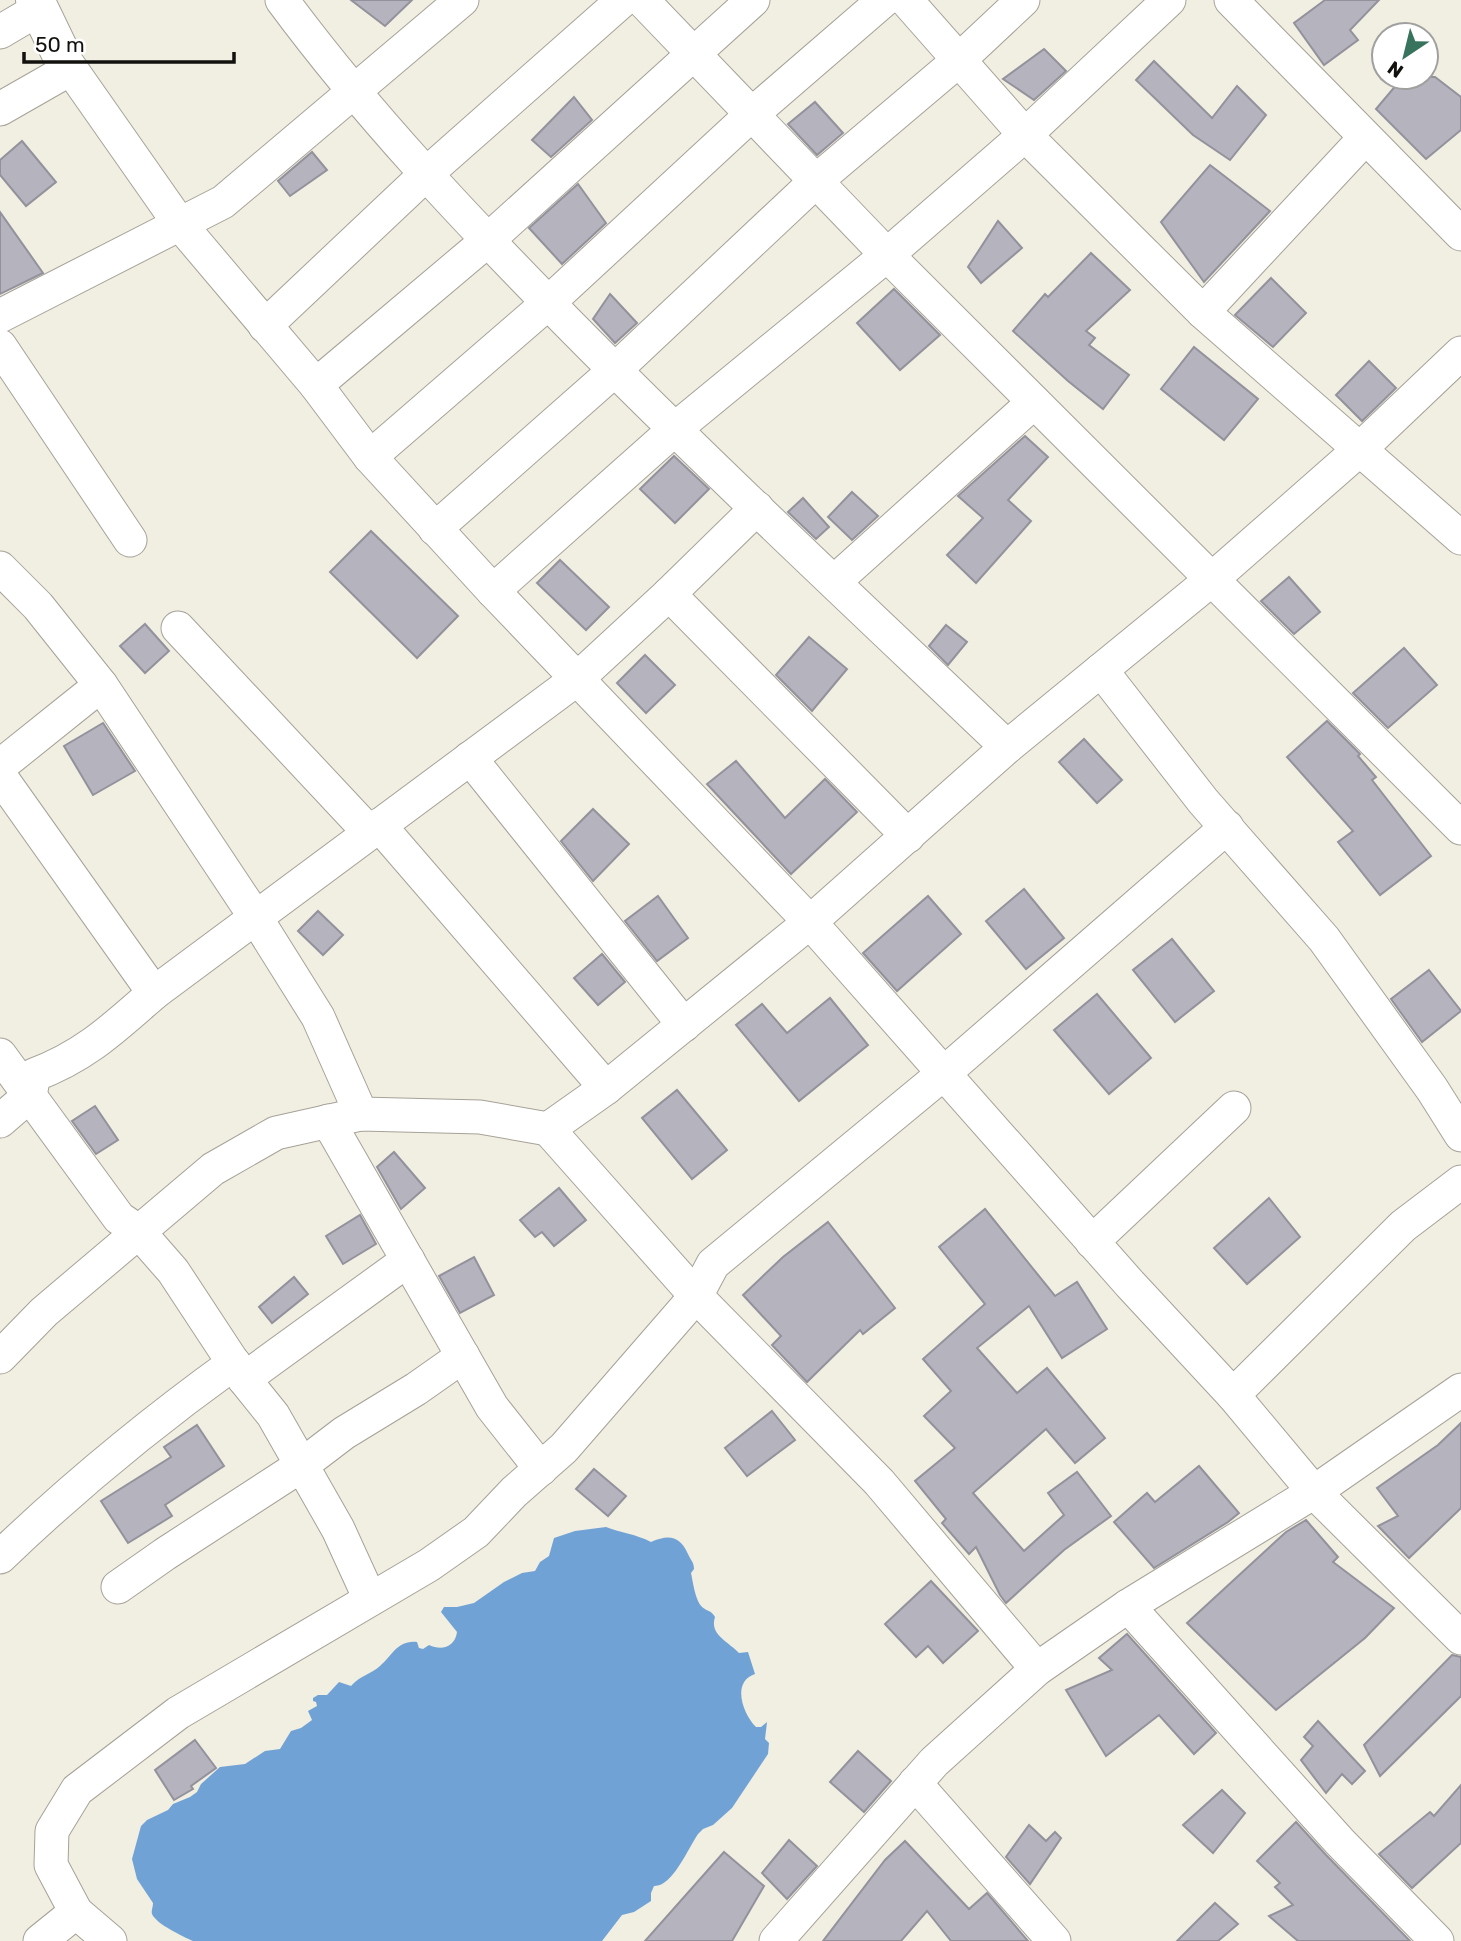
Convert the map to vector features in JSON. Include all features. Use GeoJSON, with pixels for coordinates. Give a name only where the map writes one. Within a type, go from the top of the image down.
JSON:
{"type":"FeatureCollection","features":[{"type":"Feature","properties":{"kind":"street"},"geometry":{"type":"LineString","coordinates":[[0,316],[223,202],[462,0]]}},
{"type":"Feature","properties":{"kind":"street"},"geometry":{"type":"LineString","coordinates":[[265,326],[425,175],[623,0]]}},
{"type":"Feature","properties":{"kind":"street"},"geometry":{"type":"LineString","coordinates":[[642,0],[887,255],[1461,828]]}},
{"type":"Feature","properties":{"kind":"street"},"geometry":{"type":"LineString","coordinates":[[316,385],[488,240],[753,0]]}},
{"type":"Feature","properties":{"kind":"street"},"geometry":{"type":"LineString","coordinates":[[370,457],[548,303],[751,115],[884,0]]}},
{"type":"Feature","properties":{"kind":"street"},"geometry":{"type":"LineString","coordinates":[[906,0],[1025,135],[1203,312],[1461,538]]}},
{"type":"Feature","properties":{"kind":"street"},"geometry":{"type":"LineString","coordinates":[[435,529],[615,370],[816,181],[959,60],[1023,0]]}},
{"type":"Feature","properties":{"kind":"street"},"geometry":{"type":"LineString","coordinates":[[493,591],[676,429],[887,255],[1025,135],[1169,0]]}},
{"type":"Feature","properties":{"kind":"street"},"geometry":{"type":"LineString","coordinates":[[1231,0],[1461,234]]}},
{"type":"Feature","properties":{"kind":"street"},"geometry":{"type":"LineString","coordinates":[[293,4],[356,91],[425,175],[548,303],[1007,747]]}},
{"type":"Feature","properties":{"kind":"street"},"geometry":{"type":"LineString","coordinates":[[0,32],[51,32]]}},
{"type":"Feature","properties":{"kind":"street"},"geometry":{"type":"LineString","coordinates":[[0,109],[51,32]]}},
{"type":"Feature","properties":{"kind":"street"},"geometry":{"type":"LineString","coordinates":[[51,32],[179,223],[316,385],[370,457],[576,679],[810,922],[1093,1242],[1233,1395],[1314,1492],[1461,1639]]}},
{"type":"Feature","properties":{"kind":"street"},"geometry":{"type":"LineString","coordinates":[[1203,312],[1365,138]]}},
{"type":"Feature","properties":{"kind":"street"},"geometry":{"type":"LineString","coordinates":[[0,346],[130,540]]}},
{"type":"Feature","properties":{"kind":"street"},"geometry":{"type":"LineString","coordinates":[[548,1129],[606,1088],[810,922],[1007,747],[1211,580],[1359,450],[1461,354]]}},
{"type":"Feature","properties":{"kind":"street"},"geometry":{"type":"LineString","coordinates":[[834,582],[1034,402]]}},
{"type":"Feature","properties":{"kind":"street"},"geometry":{"type":"LineString","coordinates":[[0,1121],[30,1095],[34,1076],[93,1046],[154,993],[576,679],[757,508]]}},
{"type":"Feature","properties":{"kind":"street"},"geometry":{"type":"LineString","coordinates":[[0,568],[38,606],[101,685],[257,918],[318,1017],[361,1114]]}},
{"type":"Feature","properties":{"kind":"street"},"geometry":{"type":"LineString","coordinates":[[668,594],[908,836]]}},
{"type":"Feature","properties":{"kind":"street"},"geometry":{"type":"LineString","coordinates":[[178,628],[374,829],[606,1088]]}},
{"type":"Feature","properties":{"kind":"street"},"geometry":{"type":"LineString","coordinates":[[1101,670],[1227,827],[1324,939],[1461,1135]]}},
{"type":"Feature","properties":{"kind":"street"},"geometry":{"type":"LineString","coordinates":[[0,766],[101,685]]}},
{"type":"Feature","properties":{"kind":"street"},"geometry":{"type":"LineString","coordinates":[[470,758],[684,1025]]}},
{"type":"Feature","properties":{"kind":"street"},"geometry":{"type":"LineString","coordinates":[[0,776],[154,993]]}},
{"type":"Feature","properties":{"kind":"street"},"geometry":{"type":"LineString","coordinates":[[110,1941],[76,1912],[51,1865],[52,1830],[77,1790],[178,1713],[429,1565],[476,1532],[564,1448],[696,1296],[713,1264],[943,1074],[1227,827]]}},
{"type":"Feature","properties":{"kind":"street"},"geometry":{"type":"LineString","coordinates":[[0,1055],[118,1218],[138,1231],[173,1271],[239,1371],[273,1415],[338,1529],[370,1599]]}},
{"type":"Feature","properties":{"kind":"street"},"geometry":{"type":"LineString","coordinates":[[1093,1242],[1234,1108]]}},
{"type":"Feature","properties":{"kind":"street"},"geometry":{"type":"LineString","coordinates":[[0,1357],[44,1312],[213,1169],[276,1133],[361,1114],[480,1118],[548,1129],[696,1296],[878,1482],[1037,1669]]}},
{"type":"Feature","properties":{"kind":"street"},"geometry":{"type":"LineString","coordinates":[[328,1121],[492,1407],[541,1469]]}},
{"type":"Feature","properties":{"kind":"street"},"geometry":{"type":"LineString","coordinates":[[1233,1395],[1403,1226],[1461,1182]]}},
{"type":"Feature","properties":{"kind":"street"},"geometry":{"type":"LineString","coordinates":[[0,1557],[80,1483],[172,1408],[239,1371],[408,1260]]}},
{"type":"Feature","properties":{"kind":"street"},"geometry":{"type":"LineString","coordinates":[[118,1587],[302,1465],[344,1433],[416,1389],[463,1356]]}},
{"type":"Feature","properties":{"kind":"street"},"geometry":{"type":"LineString","coordinates":[[792,1936],[934,1762],[1037,1669],[1128,1606],[1314,1492],[1461,1390]]}},
{"type":"Feature","properties":{"kind":"street"},"geometry":{"type":"LineString","coordinates":[[1128,1606],[1340,1842],[1437,1941]]}},
{"type":"Feature","properties":{"kind":"street"},"geometry":{"type":"LineString","coordinates":[[915,1783],[1054,1941]]}},
{"type":"Feature","properties":{"kind":"street"},"geometry":{"type":"LineString","coordinates":[[40,1941],[76,1912]]}},
{"type":"Feature","properties":{"kind":"water"},"geometry":{"type":"Polygon","coordinates":[[[606,1527],[651,1542],[673,1538],[681,1543],[693,1565],[691,1573],[698,1600],[702,1607],[715,1617],[717,1633],[739,1653],[748,1652],[755,1674],[743,1684],[741,1691],[747,1714],[756,1727],[767,1722],[765,1739],[769,1743],[768,1754],[732,1808],[698,1834],[673,1874],[661,1885],[654,1886],[651,1901],[634,1912],[622,1915],[602,1941],[193,1941],[155,1918],[152,1913],[153,1903],[137,1879],[132,1859],[141,1826],[147,1820],[197,1792],[201,1784],[220,1767],[245,1764],[265,1751],[280,1749],[291,1731],[312,1720],[308,1711],[317,1706],[313,1698],[327,1695],[339,1682],[351,1686],[380,1666],[400,1646],[417,1642],[419,1648],[423,1649],[429,1645],[443,1647],[451,1644],[457,1632],[441,1612],[444,1607],[474,1603],[504,1582],[522,1573],[535,1571],[540,1562],[549,1556],[554,1538],[575,1531],[606,1527]]]}},
{"type":"Feature","properties":{"kind":"building"},"geometry":{"type":"Polygon","coordinates":[[[351,0],[412,0],[385,26],[351,0]]]}},
{"type":"Feature","properties":{"kind":"building"},"geometry":{"type":"Polygon","coordinates":[[[1325,0],[1379,0],[1350,30],[1358,40],[1324,65],[1294,23],[1325,0]]]}},
{"type":"Feature","properties":{"kind":"building"},"geometry":{"type":"Polygon","coordinates":[[[1044,49],[1066,71],[1034,100],[1003,79],[1044,49]]]}},
{"type":"Feature","properties":{"kind":"building"},"geometry":{"type":"Polygon","coordinates":[[[1154,61],[1212,118],[1237,86],[1266,115],[1230,160],[1193,135],[1136,80],[1154,61]]]}},
{"type":"Feature","properties":{"kind":"building"},"geometry":{"type":"Polygon","coordinates":[[[1440,81],[1461,97],[1461,130],[1426,159],[1376,109],[1391,91],[1440,91],[1440,81]]]}},
{"type":"Feature","properties":{"kind":"building"},"geometry":{"type":"Polygon","coordinates":[[[574,97],[592,120],[551,157],[532,140],[574,97]]]}},
{"type":"Feature","properties":{"kind":"building"},"geometry":{"type":"Polygon","coordinates":[[[815,102],[843,133],[817,155],[788,124],[815,102]]]}},
{"type":"Feature","properties":{"kind":"building"},"geometry":{"type":"Polygon","coordinates":[[[22,141],[56,182],[26,206],[0,175],[0,160],[22,141]]]}},
{"type":"Feature","properties":{"kind":"building"},"geometry":{"type":"Polygon","coordinates":[[[312,152],[327,170],[290,196],[278,181],[312,152]]]}},
{"type":"Feature","properties":{"kind":"building"},"geometry":{"type":"Polygon","coordinates":[[[1210,165],[1270,211],[1204,282],[1161,222],[1210,165]]]}},
{"type":"Feature","properties":{"kind":"building"},"geometry":{"type":"Polygon","coordinates":[[[578,184],[606,223],[562,264],[529,228],[578,184]]]}},
{"type":"Feature","properties":{"kind":"building"},"geometry":{"type":"Polygon","coordinates":[[[0,212],[43,273],[0,294],[0,212]]]}},
{"type":"Feature","properties":{"kind":"building"},"geometry":{"type":"Polygon","coordinates":[[[998,221],[1022,248],[981,283],[968,267],[998,221]]]}},
{"type":"Feature","properties":{"kind":"building"},"geometry":{"type":"Polygon","coordinates":[[[1091,253],[1130,290],[1086,331],[1095,338],[1089,345],[1129,375],[1103,409],[1013,331],[1045,294],[1048,297],[1091,253]]]}},
{"type":"Feature","properties":{"kind":"building"},"geometry":{"type":"Polygon","coordinates":[[[1271,278],[1306,313],[1273,347],[1235,315],[1271,278]]]}},
{"type":"Feature","properties":{"kind":"building"},"geometry":{"type":"Polygon","coordinates":[[[894,289],[940,335],[900,370],[857,323],[894,289]]]}},
{"type":"Feature","properties":{"kind":"building"},"geometry":{"type":"Polygon","coordinates":[[[610,294],[637,323],[615,343],[593,319],[610,294]]]}},
{"type":"Feature","properties":{"kind":"building"},"geometry":{"type":"Polygon","coordinates":[[[1194,347],[1258,399],[1224,440],[1161,389],[1194,347]]]}},
{"type":"Feature","properties":{"kind":"building"},"geometry":{"type":"Polygon","coordinates":[[[1369,361],[1396,388],[1362,421],[1336,395],[1369,361]]]}},
{"type":"Feature","properties":{"kind":"building"},"geometry":{"type":"Polygon","coordinates":[[[1025,436],[1048,457],[1008,500],[1031,521],[976,583],[947,555],[983,518],[958,496],[1025,436]]]}},
{"type":"Feature","properties":{"kind":"building"},"geometry":{"type":"Polygon","coordinates":[[[674,456],[709,489],[675,523],[640,489],[674,456]]]}},
{"type":"Feature","properties":{"kind":"building"},"geometry":{"type":"Polygon","coordinates":[[[852,492],[878,516],[852,540],[828,517],[852,492]]]}},
{"type":"Feature","properties":{"kind":"building"},"geometry":{"type":"Polygon","coordinates":[[[803,498],[829,527],[816,539],[788,512],[803,498]]]}},
{"type":"Feature","properties":{"kind":"building"},"geometry":{"type":"Polygon","coordinates":[[[371,531],[458,616],[417,658],[330,572],[371,531]]]}},
{"type":"Feature","properties":{"kind":"building"},"geometry":{"type":"Polygon","coordinates":[[[560,560],[609,607],[586,630],[537,583],[560,560]]]}},
{"type":"Feature","properties":{"kind":"building"},"geometry":{"type":"Polygon","coordinates":[[[1289,577],[1320,612],[1294,634],[1261,601],[1289,577]]]}},
{"type":"Feature","properties":{"kind":"building"},"geometry":{"type":"Polygon","coordinates":[[[145,624],[169,651],[145,673],[120,646],[145,624]]]}},
{"type":"Feature","properties":{"kind":"building"},"geometry":{"type":"Polygon","coordinates":[[[946,625],[967,642],[948,665],[929,646],[946,625]]]}},
{"type":"Feature","properties":{"kind":"building"},"geometry":{"type":"Polygon","coordinates":[[[809,637],[847,669],[812,711],[776,675],[809,637]]]}},
{"type":"Feature","properties":{"kind":"building"},"geometry":{"type":"Polygon","coordinates":[[[1404,648],[1437,685],[1388,728],[1353,693],[1404,648]]]}},
{"type":"Feature","properties":{"kind":"building"},"geometry":{"type":"Polygon","coordinates":[[[645,655],[675,685],[646,713],[617,683],[645,655]]]}},
{"type":"Feature","properties":{"kind":"building"},"geometry":{"type":"Polygon","coordinates":[[[1327,721],[1360,754],[1358,756],[1376,777],[1372,780],[1431,856],[1380,895],[1338,842],[1353,831],[1287,757],[1327,721]]]}},
{"type":"Feature","properties":{"kind":"building"},"geometry":{"type":"Polygon","coordinates":[[[103,723],[135,771],[93,795],[64,746],[103,723]]]}},
{"type":"Feature","properties":{"kind":"building"},"geometry":{"type":"Polygon","coordinates":[[[1084,739],[1122,780],[1097,803],[1059,762],[1084,739]]]}},
{"type":"Feature","properties":{"kind":"building"},"geometry":{"type":"Polygon","coordinates":[[[736,761],[785,818],[825,779],[857,812],[791,874],[707,784],[736,761]]]}},
{"type":"Feature","properties":{"kind":"building"},"geometry":{"type":"Polygon","coordinates":[[[593,809],[629,844],[593,881],[561,841],[593,809]]]}},
{"type":"Feature","properties":{"kind":"building"},"geometry":{"type":"Polygon","coordinates":[[[1024,889],[1064,938],[1026,969],[986,921],[1024,889]]]}},
{"type":"Feature","properties":{"kind":"building"},"geometry":{"type":"Polygon","coordinates":[[[658,896],[688,938],[657,961],[625,921],[658,896]]]}},
{"type":"Feature","properties":{"kind":"building"},"geometry":{"type":"Polygon","coordinates":[[[928,896],[961,934],[897,991],[863,953],[928,896]]]}},
{"type":"Feature","properties":{"kind":"building"},"geometry":{"type":"Polygon","coordinates":[[[318,911],[343,935],[323,955],[298,931],[318,911]]]}},
{"type":"Feature","properties":{"kind":"building"},"geometry":{"type":"Polygon","coordinates":[[[1172,939],[1214,991],[1175,1022],[1133,970],[1172,939]]]}},
{"type":"Feature","properties":{"kind":"building"},"geometry":{"type":"Polygon","coordinates":[[[602,954],[625,982],[598,1005],[574,978],[602,954]]]}},
{"type":"Feature","properties":{"kind":"building"},"geometry":{"type":"Polygon","coordinates":[[[1429,970],[1461,1011],[1422,1042],[1391,999],[1429,970]]]}},
{"type":"Feature","properties":{"kind":"building"},"geometry":{"type":"Polygon","coordinates":[[[1097,994],[1151,1058],[1109,1094],[1054,1030],[1097,994]]]}},
{"type":"Feature","properties":{"kind":"building"},"geometry":{"type":"Polygon","coordinates":[[[830,998],[868,1045],[799,1101],[736,1025],[762,1004],[787,1033],[830,998]]]}},
{"type":"Feature","properties":{"kind":"building"},"geometry":{"type":"Polygon","coordinates":[[[677,1090],[727,1150],[692,1179],[642,1118],[677,1090]]]}},
{"type":"Feature","properties":{"kind":"building"},"geometry":{"type":"Polygon","coordinates":[[[95,1106],[118,1140],[96,1154],[72,1121],[95,1106]]]}},
{"type":"Feature","properties":{"kind":"building"},"geometry":{"type":"Polygon","coordinates":[[[394,1152],[425,1188],[401,1209],[377,1167],[394,1152]]]}},
{"type":"Feature","properties":{"kind":"building"},"geometry":{"type":"Polygon","coordinates":[[[559,1188],[586,1220],[554,1246],[542,1232],[535,1237],[520,1220],[559,1188]]]}},
{"type":"Feature","properties":{"kind":"building"},"geometry":{"type":"Polygon","coordinates":[[[1269,1198],[1300,1237],[1247,1284],[1214,1248],[1269,1198]]]}},
{"type":"Feature","properties":{"kind":"building"},"geometry":{"type":"Polygon","coordinates":[[[985,1209],[1055,1296],[1077,1282],[1107,1329],[1062,1358],[1029,1306],[977,1348],[1017,1393],[1047,1368],[1105,1438],[1075,1463],[1046,1429],[973,1493],[1024,1551],[1064,1515],[1048,1493],[1077,1472],[1111,1516],[1064,1550],[1006,1603],[976,1547],[969,1554],[942,1523],[946,1519],[915,1481],[955,1448],[924,1416],[951,1391],[923,1359],[985,1304],[939,1247],[985,1209]]]}},
{"type":"Feature","properties":{"kind":"building"},"geometry":{"type":"Polygon","coordinates":[[[360,1215],[376,1244],[343,1264],[326,1236],[360,1215]]]}},
{"type":"Feature","properties":{"kind":"building"},"geometry":{"type":"Polygon","coordinates":[[[828,1222],[895,1308],[863,1334],[860,1330],[807,1382],[772,1345],[781,1336],[743,1295],[783,1257],[828,1222]]]}},
{"type":"Feature","properties":{"kind":"building"},"geometry":{"type":"Polygon","coordinates":[[[474,1257],[494,1295],[460,1313],[439,1276],[474,1257]]]}},
{"type":"Feature","properties":{"kind":"building"},"geometry":{"type":"Polygon","coordinates":[[[294,1277],[308,1294],[272,1323],[259,1307],[294,1277]]]}},
{"type":"Feature","properties":{"kind":"building"},"geometry":{"type":"Polygon","coordinates":[[[772,1411],[795,1440],[747,1476],[725,1448],[772,1411]]]}},
{"type":"Feature","properties":{"kind":"building"},"geometry":{"type":"Polygon","coordinates":[[[1461,1423],[1461,1508],[1409,1558],[1378,1526],[1398,1516],[1377,1488],[1438,1445],[1461,1423]]]}},
{"type":"Feature","properties":{"kind":"building"},"geometry":{"type":"Polygon","coordinates":[[[197,1425],[224,1466],[165,1505],[172,1516],[128,1543],[101,1501],[171,1457],[164,1447],[197,1425]]]}},
{"type":"Feature","properties":{"kind":"building"},"geometry":{"type":"Polygon","coordinates":[[[1199,1466],[1239,1513],[1154,1568],[1114,1522],[1147,1493],[1155,1502],[1199,1466]]]}},
{"type":"Feature","properties":{"kind":"building"},"geometry":{"type":"Polygon","coordinates":[[[594,1469],[626,1496],[608,1516],[576,1489],[594,1469]]]}},
{"type":"Feature","properties":{"kind":"building"},"geometry":{"type":"Polygon","coordinates":[[[1306,1520],[1338,1557],[1333,1562],[1394,1608],[1365,1638],[1276,1710],[1187,1623],[1286,1532],[1306,1520]]]}},
{"type":"Feature","properties":{"kind":"building"},"geometry":{"type":"Polygon","coordinates":[[[931,1581],[978,1631],[943,1663],[928,1646],[916,1657],[885,1624],[931,1581]]]}},
{"type":"Feature","properties":{"kind":"building"},"geometry":{"type":"Polygon","coordinates":[[[1127,1634],[1216,1733],[1194,1754],[1159,1715],[1106,1756],[1066,1690],[1112,1670],[1099,1658],[1127,1634]]]}},
{"type":"Feature","properties":{"kind":"building"},"geometry":{"type":"Polygon","coordinates":[[[1452,1655],[1461,1657],[1461,1696],[1380,1776],[1364,1745],[1452,1655]]]}},
{"type":"Feature","properties":{"kind":"building"},"geometry":{"type":"Polygon","coordinates":[[[1318,1721],[1365,1771],[1352,1784],[1342,1774],[1326,1793],[1301,1760],[1313,1746],[1304,1737],[1318,1721]]]}},
{"type":"Feature","properties":{"kind":"building"},"geometry":{"type":"Polygon","coordinates":[[[195,1740],[216,1768],[191,1786],[193,1789],[174,1800],[155,1770],[195,1740]]]}},
{"type":"Feature","properties":{"kind":"building"},"geometry":{"type":"Polygon","coordinates":[[[858,1751],[891,1781],[864,1812],[830,1782],[858,1751]]]}},
{"type":"Feature","properties":{"kind":"building"},"geometry":{"type":"Polygon","coordinates":[[[1461,1785],[1461,1843],[1412,1888],[1379,1854],[1430,1812],[1434,1816],[1461,1785]]]}},
{"type":"Feature","properties":{"kind":"building"},"geometry":{"type":"Polygon","coordinates":[[[1222,1790],[1245,1813],[1213,1853],[1183,1825],[1222,1790]]]}},
{"type":"Feature","properties":{"kind":"building"},"geometry":{"type":"Polygon","coordinates":[[[1296,1822],[1410,1941],[1298,1941],[1269,1916],[1293,1905],[1275,1887],[1280,1883],[1257,1861],[1296,1822]]]}},
{"type":"Feature","properties":{"kind":"building"},"geometry":{"type":"Polygon","coordinates":[[[1029,1825],[1046,1841],[1055,1832],[1061,1838],[1030,1884],[1006,1857],[1029,1825]]]}},
{"type":"Feature","properties":{"kind":"building"},"geometry":{"type":"Polygon","coordinates":[[[789,1840],[817,1866],[787,1899],[762,1873],[789,1840]]]}},
{"type":"Feature","properties":{"kind":"building"},"geometry":{"type":"Polygon","coordinates":[[[905,1841],[969,1909],[987,1893],[1028,1941],[951,1941],[927,1911],[901,1941],[823,1941],[885,1860],[905,1841]]]}},
{"type":"Feature","properties":{"kind":"building"},"geometry":{"type":"Polygon","coordinates":[[[724,1852],[764,1886],[732,1941],[645,1941],[724,1852]]]}},
{"type":"Feature","properties":{"kind":"building"},"geometry":{"type":"Polygon","coordinates":[[[1215,1903],[1238,1924],[1218,1941],[1177,1941],[1215,1903]]]}}]}
